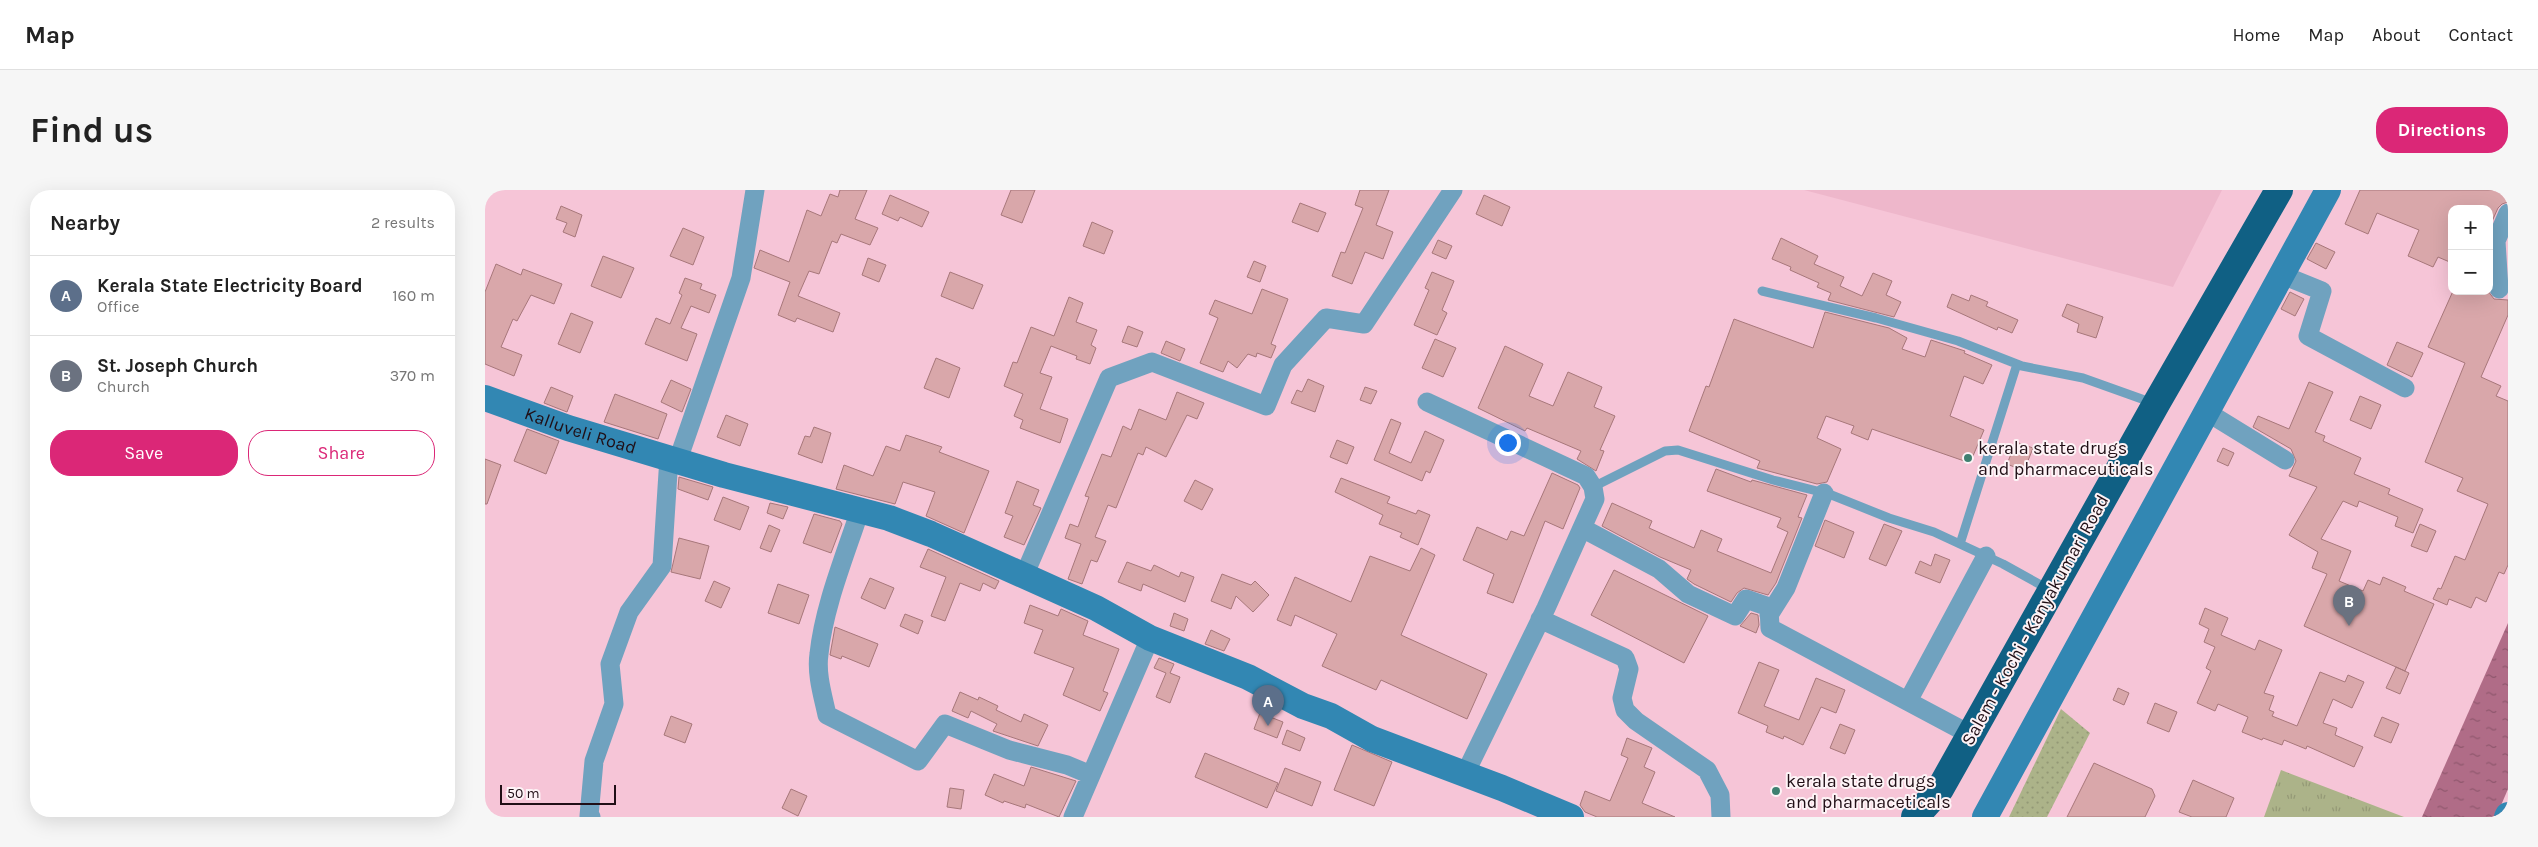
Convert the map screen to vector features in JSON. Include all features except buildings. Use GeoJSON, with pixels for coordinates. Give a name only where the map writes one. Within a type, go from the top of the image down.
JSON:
{"type":"FeatureCollection","features":[{"type":"Feature","properties":{"kind":"highway","name":"Salem - Kochi - Kanyakumari Road"},"geometry":{"type":"LineString","coordinates":[[1915,817],[1940,789],[2156,404],[2279,190]]}},
{"type":"Feature","properties":{"kind":"highway"},"geometry":{"type":"LineString","coordinates":[[1940,789],[1943,817]]}},
{"type":"Feature","properties":{"kind":"street"},"geometry":{"type":"LineString","coordinates":[[591,817],[589,816],[594,761],[615,704],[610,664],[629,612],[662,566],[674,459],[741,278],[755,190]]}},
{"type":"Feature","properties":{"kind":"street"},"geometry":{"type":"LineString","coordinates":[[1024,576],[1109,378],[1152,362],[1266,406],[1283,365],[1326,318],[1364,324],[1453,190]]}},
{"type":"Feature","properties":{"kind":"street"},"geometry":{"type":"LineString","coordinates":[[1985,817],[2328,190]]}},
{"type":"Feature","properties":{"kind":"street"},"geometry":{"type":"LineString","coordinates":[[2499,289],[2496,241],[2508,213]]}},
{"type":"Feature","properties":{"kind":"street"},"geometry":{"type":"LineString","coordinates":[[2282,275],[2322,291],[2308,336],[2405,388]]}},
{"type":"Feature","properties":{"kind":"street","name":"Kalluveli Road"},"geometry":{"type":"LineString","coordinates":[[485,398],[568,428],[793,494],[860,510],[937,536],[1095,608],[1150,638],[1248,677],[1303,706],[1331,716],[1373,739],[1571,817]]}},
{"type":"Feature","properties":{"kind":"street"},"geometry":{"type":"LineString","coordinates":[[1427,402],[1586,476],[1593,487],[1595,499],[1540,619],[1465,774]]}},
{"type":"Feature","properties":{"kind":"street"},"geometry":{"type":"LineString","coordinates":[[2207,412],[2285,460]]}},
{"type":"Feature","properties":{"kind":"street"},"geometry":{"type":"LineString","coordinates":[[1769,615],[1786,588],[1824,493]]}},
{"type":"Feature","properties":{"kind":"street"},"geometry":{"type":"LineString","coordinates":[[860,510],[830,607],[819,654],[819,669],[827,715],[918,761],[945,724],[1009,750],[1067,765],[1091,775]]}},
{"type":"Feature","properties":{"kind":"street"},"geometry":{"type":"LineString","coordinates":[[1582,528],[1659,569],[1688,594],[1735,616],[1746,599],[1769,607],[1770,628],[1971,735]]}},
{"type":"Feature","properties":{"kind":"street"},"geometry":{"type":"LineString","coordinates":[[1909,702],[1985,556]]}},
{"type":"Feature","properties":{"kind":"street"},"geometry":{"type":"LineString","coordinates":[[1540,619],[1625,658],[1629,669],[1622,698],[1625,710],[1636,721],[1707,770],[1719,795],[1721,817]]}},
{"type":"Feature","properties":{"kind":"street"},"geometry":{"type":"LineString","coordinates":[[1073,817],[1150,638]]}},
{"type":"Feature","properties":{"kind":"lane"},"geometry":{"type":"LineString","coordinates":[[1762,291],[1876,318],[1949,338],[2017,364],[2083,378],[2156,404]]}},
{"type":"Feature","properties":{"kind":"lane"},"geometry":{"type":"LineString","coordinates":[[1961,544],[2017,364]]}},
{"type":"Feature","properties":{"kind":"lane"},"geometry":{"type":"LineString","coordinates":[[1593,487],[1665,451],[1678,450],[1773,480],[1824,493],[1889,518],[1934,532],[2052,591]]}},
{"type":"Feature","properties":{"kind":"shaded area"},"geometry":{"type":"Polygon","coordinates":[[[1804,190],[2222,190],[2173,287],[1804,190]]]}},
{"type":"Feature","properties":{"kind":"green space"},"geometry":{"type":"Polygon","coordinates":[[[2061,709],[2090,733],[2047,817],[2009,817],[2061,709]]]}},
{"type":"Feature","properties":{"kind":"green space"},"geometry":{"type":"Polygon","coordinates":[[[2281,770],[2404,817],[2264,817],[2281,770]]]}},
{"type":"Feature","properties":{"kind":"water"},"geometry":{"type":"Polygon","coordinates":[[[2508,623],[2508,789],[2496,817],[2422,817],[2508,623]]]}},
{"type":"Feature","properties":{"kind":"place","name":"kerala state drugs and pharmaceuticals"},"geometry":{"type":"Point","coordinates":[1968,458]}},
{"type":"Feature","properties":{"kind":"place","name":"St. Joseph Church"},"geometry":{"type":"Point","coordinates":[2349,626]}},
{"type":"Feature","properties":{"kind":"place","name":"Kerala State Electricity Board"},"geometry":{"type":"Point","coordinates":[1268,726]}},
{"type":"Feature","properties":{"kind":"place","name":"kerala state drugs and pharmaceticals"},"geometry":{"type":"Point","coordinates":[1776,791]}}]}
